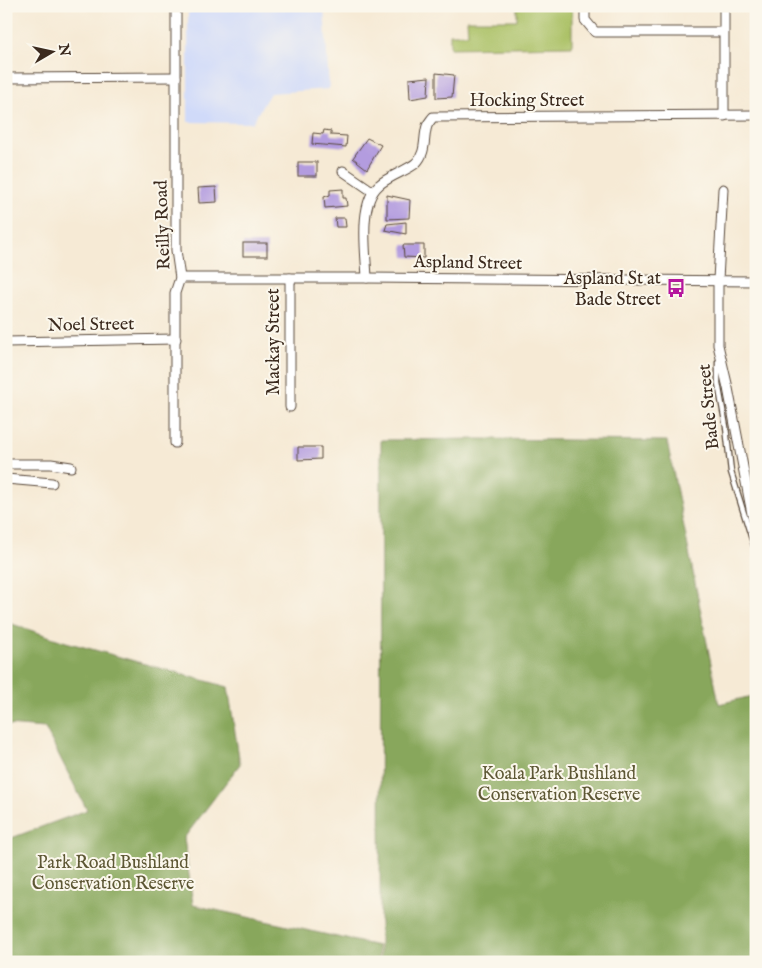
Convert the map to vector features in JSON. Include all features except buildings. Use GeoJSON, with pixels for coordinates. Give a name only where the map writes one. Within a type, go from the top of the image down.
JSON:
{"type":"FeatureCollection","features":[{"type":"Feature","properties":{"kind":"street","name":"Reilly Road"},"geometry":{"type":"LineString","coordinates":[[175,442],[175,293],[180,278],[176,261],[176,6]]}},
{"type":"Feature","properties":{"kind":"street"},"geometry":{"type":"LineString","coordinates":[[585,6],[585,20],[595,32],[723,32]]}},
{"type":"Feature","properties":{"kind":"street"},"geometry":{"type":"LineString","coordinates":[[724,6],[724,116],[756,115]]}},
{"type":"Feature","properties":{"kind":"street"},"geometry":{"type":"LineString","coordinates":[[6,78],[176,77]]}},
{"type":"Feature","properties":{"kind":"street","name":"Hocking Street"},"geometry":{"type":"LineString","coordinates":[[372,191],[390,177],[416,162],[426,144],[427,126],[433,117],[724,116]]}},
{"type":"Feature","properties":{"kind":"street"},"geometry":{"type":"LineString","coordinates":[[343,171],[372,191],[368,201],[365,222],[367,278]]}},
{"type":"Feature","properties":{"kind":"street","name":"Bade Street"},"geometry":{"type":"LineString","coordinates":[[723,189],[718,280],[718,346],[728,388],[756,535]]}},
{"type":"Feature","properties":{"kind":"street","name":"Aspland Street"},"geometry":{"type":"LineString","coordinates":[[180,278],[756,281]]}},
{"type":"Feature","properties":{"kind":"street","name":"Mackay Street"},"geometry":{"type":"LineString","coordinates":[[290,278],[290,407]]}},
{"type":"Feature","properties":{"kind":"street","name":"Noel Street"},"geometry":{"type":"LineString","coordinates":[[6,342],[176,339]]}},
{"type":"Feature","properties":{"kind":"street"},"geometry":{"type":"LineString","coordinates":[[6,464],[51,464],[71,467]]}},
{"type":"Feature","properties":{"kind":"street"},"geometry":{"type":"LineString","coordinates":[[6,479],[52,484]]}},
{"type":"Feature","properties":{"kind":"lane","name":"Bade Street"},"geometry":{"type":"LineString","coordinates":[[718,346],[718,383],[731,472],[756,552]]}},
{"type":"Feature","properties":{"kind":"shaded area"},"geometry":{"type":"Polygon","coordinates":[[[196,6],[324,6],[329,89],[270,93],[252,123],[188,122],[188,13],[196,6]]]}},
{"type":"Feature","properties":{"kind":"green space"},"geometry":{"type":"Polygon","coordinates":[[[517,6],[572,6],[572,46],[450,48],[450,34],[468,34],[467,20],[517,20],[517,6]]]}},
{"type":"Feature","properties":{"kind":"green space","name":"Koala Park Bushland Conservation Reserve"},"geometry":{"type":"Polygon","coordinates":[[[381,440],[667,441],[719,704],[756,695],[756,962],[380,962],[381,440]]]}},
{"type":"Feature","properties":{"kind":"green space","name":"Park Road Bushland Conservation Reserve"},"geometry":{"type":"Polygon","coordinates":[[[6,622],[66,642],[228,687],[240,764],[184,838],[193,905],[378,946],[378,962],[6,962],[6,840],[87,810],[45,728],[6,725],[6,622]]]}},
{"type":"Feature","properties":{"kind":"place","name":"Aspland St at Bade Street"},"geometry":{"type":"Point","coordinates":[676,288]}}]}
